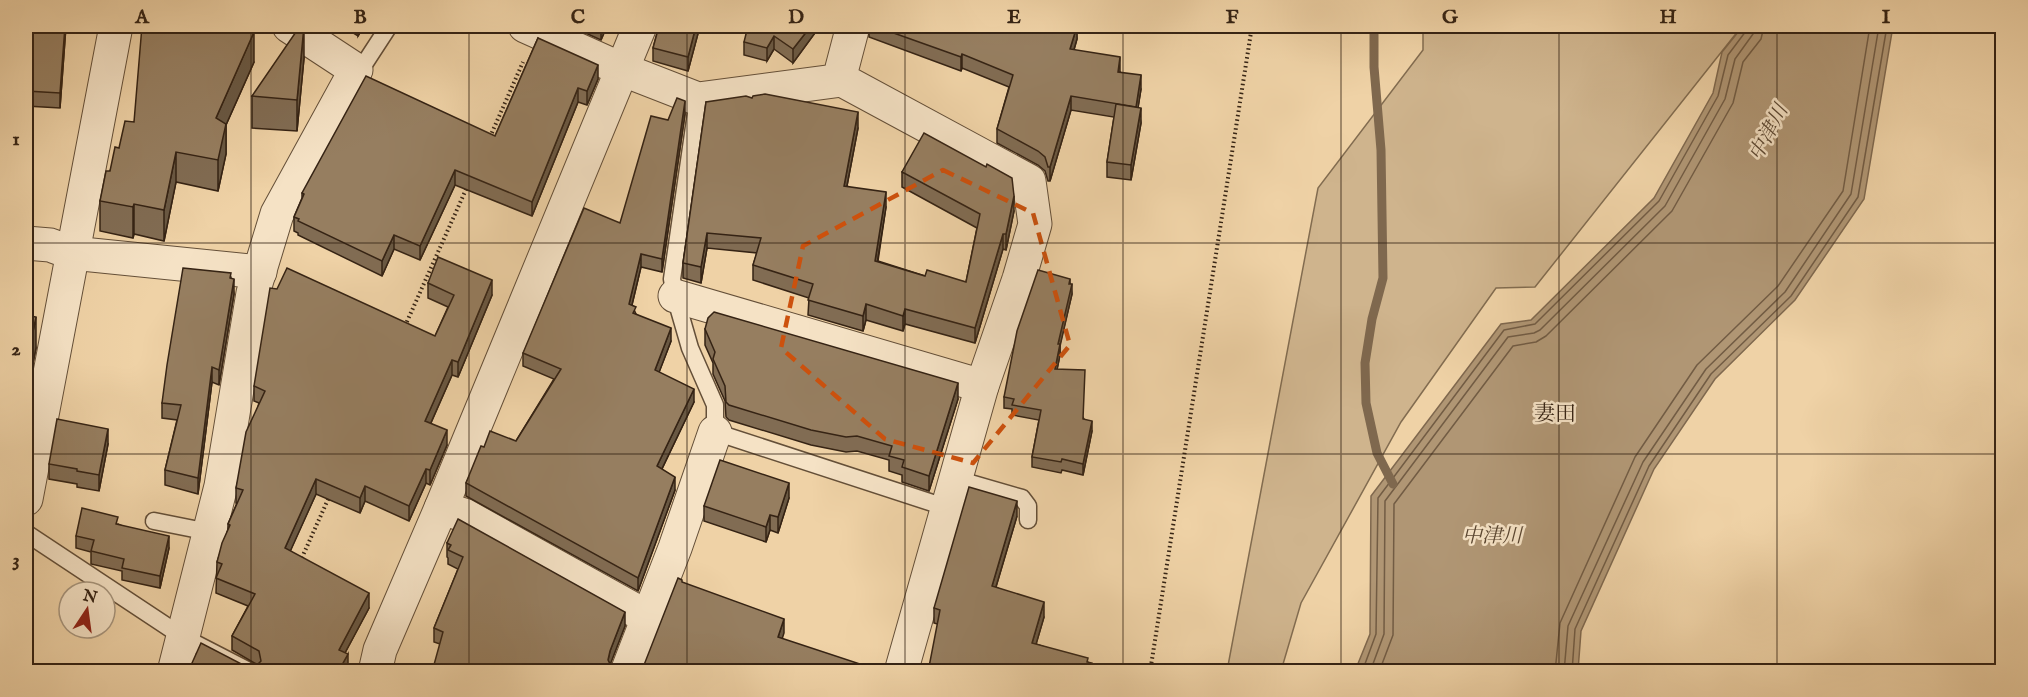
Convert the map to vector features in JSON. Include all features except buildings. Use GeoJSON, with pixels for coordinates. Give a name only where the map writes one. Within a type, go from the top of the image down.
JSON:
{"type":"FeatureCollection","features":[{"type":"Feature","properties":{"kind":"street"},"geometry":{"type":"LineString","coordinates":[[26,499],[116,26]]}},
{"type":"Feature","properties":{"kind":"street"},"geometry":{"type":"LineString","coordinates":[[174,672],[221,486],[253,293],[277,214],[356,70],[289,26]]}},
{"type":"Feature","properties":{"kind":"street"},"geometry":{"type":"LineString","coordinates":[[375,672],[380,650],[640,26]]}},
{"type":"Feature","properties":{"kind":"street"},"geometry":{"type":"LineString","coordinates":[[842,80],[842,68],[853,26]]}},
{"type":"Feature","properties":{"kind":"street"},"geometry":{"type":"LineString","coordinates":[[531,28],[621,69],[698,99],[842,80],[1029,181],[1035,224],[1019,279],[982,386],[901,672]]}},
{"type":"Feature","properties":{"kind":"street"},"geometry":{"type":"LineString","coordinates":[[26,243],[50,245],[72,253],[260,272]]}},
{"type":"Feature","properties":{"kind":"street"},"geometry":{"type":"LineString","coordinates":[[675,296],[790,315],[982,386]]}},
{"type":"Feature","properties":{"kind":"street"},"geometry":{"type":"LineString","coordinates":[[627,672],[675,548],[715,432]]}},
{"type":"Feature","properties":{"kind":"street"},"geometry":{"type":"LineString","coordinates":[[441,508],[464,515],[648,617]]}},
{"type":"Feature","properties":{"kind":"lane"},"geometry":{"type":"LineString","coordinates":[[356,70],[361,69],[389,26]]}},
{"type":"Feature","properties":{"kind":"lane"},"geometry":{"type":"LineString","coordinates":[[698,99],[672,279],[690,348],[715,405],[715,432],[952,494],[1022,498],[1028,506],[1028,520]]}},
{"type":"Feature","properties":{"kind":"lane"},"geometry":{"type":"LineString","coordinates":[[154,521],[209,532]]}},
{"type":"Feature","properties":{"kind":"lane"},"geometry":{"type":"LineString","coordinates":[[26,532],[183,637],[251,672]]}},
{"type":"Feature","properties":{"kind":"path"},"geometry":{"type":"LineString","coordinates":[[1150,672],[1252,26]]}},
{"type":"Feature","properties":{"kind":"path"},"geometry":{"type":"LineString","coordinates":[[489,140],[531,28]]}},
{"type":"Feature","properties":{"kind":"path"},"geometry":{"type":"LineString","coordinates":[[401,335],[469,183]]}},
{"type":"Feature","properties":{"kind":"path"},"geometry":{"type":"LineString","coordinates":[[299,563],[333,487]]}},
{"type":"Feature","properties":{"kind":"highlighted area"},"geometry":{"type":"Polygon","coordinates":[[[943,170],[1033,213],[1070,345],[973,463],[885,439],[781,348],[803,246],[943,170]]]}},
{"type":"Feature","properties":{"kind":"shaded area"},"geometry":{"type":"Polygon","coordinates":[[[1423,26],[1742,26],[1535,287],[1496,288],[1401,422],[1301,603],[1281,671],[1227,671],[1318,188],[1423,50],[1423,26]]]}},
{"type":"Feature","properties":{"kind":"water","name":"中津川"},"geometry":{"type":"Polygon","coordinates":[[[1743,26],[1893,26],[1864,199],[1795,300],[1715,379],[1654,469],[1581,631],[1578,671],[1355,671],[1370,634],[1371,496],[1501,324],[1531,320],[1654,198],[1713,93],[1722,52],[1743,26]]]}},
{"type":"Feature","properties":{"kind":"waterway"},"geometry":{"type":"LineString","coordinates":[[1374,26],[1374,67],[1381,150],[1383,278],[1372,319],[1365,363],[1366,403],[1377,453],[1393,484]]}},
{"type":"Feature","properties":{"kind":"district","name":"妻田"},"geometry":{"type":"Point","coordinates":[1555,414]}}]}
